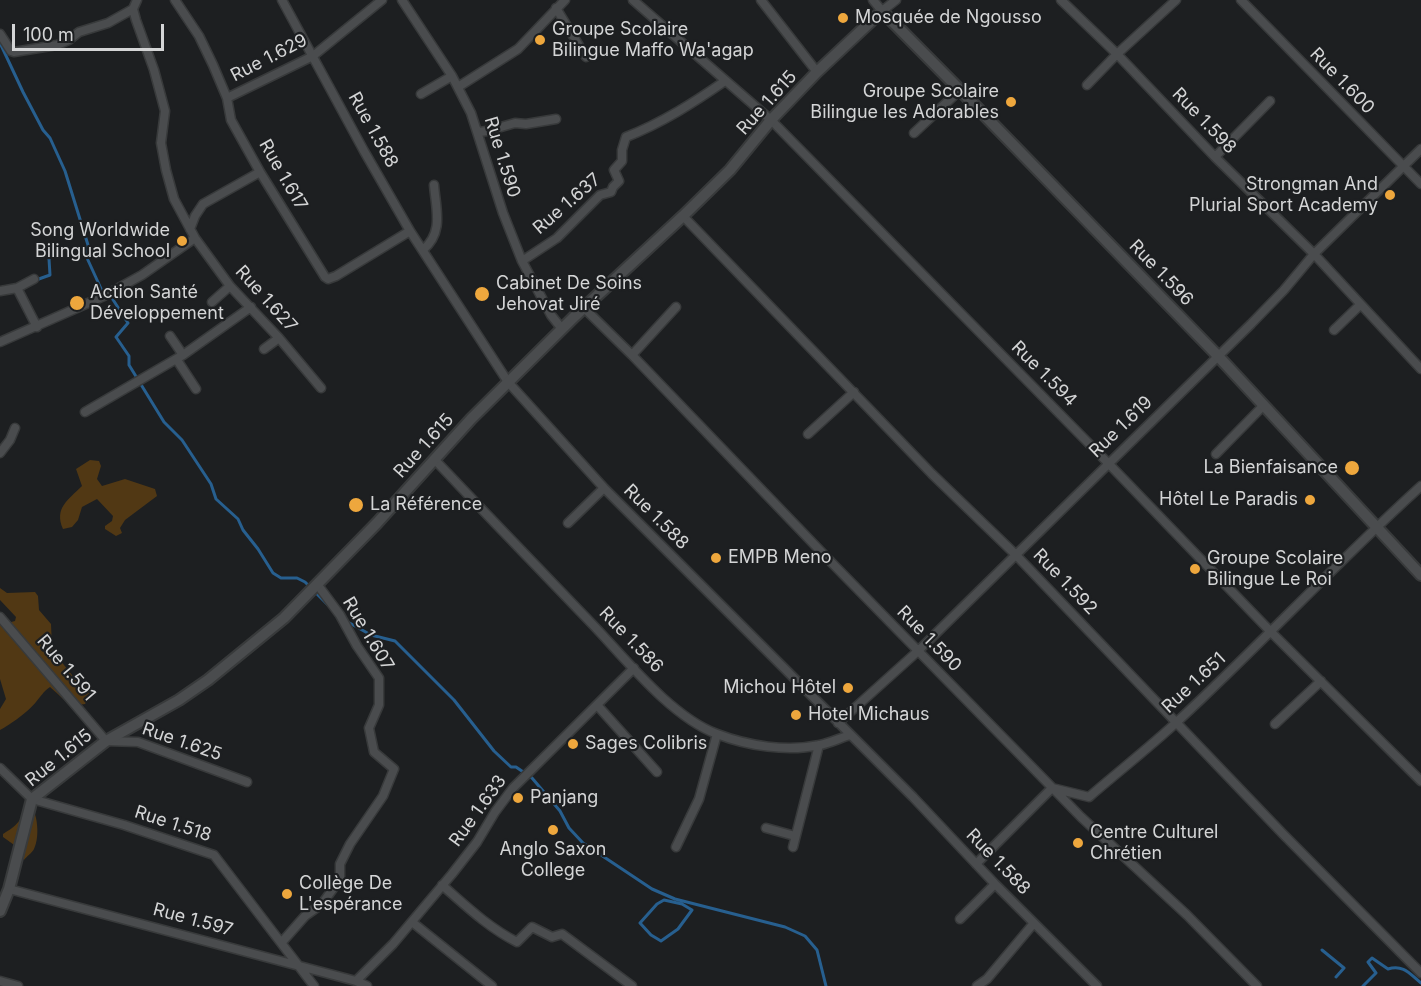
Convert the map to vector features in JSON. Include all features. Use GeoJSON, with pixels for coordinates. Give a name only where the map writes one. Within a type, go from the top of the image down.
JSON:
{"type":"FeatureCollection","features":[{"type":"Feature","properties":{"kind":"street","name":"Rue 1.617"},"geometry":{"type":"LineString","coordinates":[[175,0],[200,36],[227,98],[231,120],[303,243],[328,279],[410,231]]}},
{"type":"Feature","properties":{"kind":"street","name":"Rue 1.629"},"geometry":{"type":"LineString","coordinates":[[227,98],[313,56],[382,0]]}},
{"type":"Feature","properties":{"kind":"street","name":"Rue 1.590"},"geometry":{"type":"LineString","coordinates":[[402,0],[458,87],[478,132],[503,213],[522,261],[551,315],[562,329]]}},
{"type":"Feature","properties":{"kind":"street"},"geometry":{"type":"LineString","coordinates":[[458,87],[518,49],[565,0]]}},
{"type":"Feature","properties":{"kind":"street","name":"Rue 1.594"},"geometry":{"type":"LineString","coordinates":[[633,0],[771,120],[1271,632],[1421,781]]}},
{"type":"Feature","properties":{"kind":"street"},"geometry":{"type":"LineString","coordinates":[[760,0],[817,72]]}},
{"type":"Feature","properties":{"kind":"street","name":"Rue 1.596"},"geometry":{"type":"LineString","coordinates":[[873,0],[1218,356],[1421,575]]}},
{"type":"Feature","properties":{"kind":"street","name":"Rue 1.615"},"geometry":{"type":"LineString","coordinates":[[0,911],[9,889],[32,799],[106,741],[179,700],[270,631],[435,460],[471,419],[562,329],[683,216],[737,161],[771,120],[817,72],[896,0]]}},
{"type":"Feature","properties":{"kind":"street","name":"Rue 1.598"},"geometry":{"type":"LineString","coordinates":[[1061,0],[1314,254],[1421,369]]}},
{"type":"Feature","properties":{"kind":"street"},"geometry":{"type":"LineString","coordinates":[[1087,85],[1176,0]]}},
{"type":"Feature","properties":{"kind":"street","name":"Rue 1.600"},"geometry":{"type":"LineString","coordinates":[[1241,0],[1421,184]]}},
{"type":"Feature","properties":{"kind":"street","name":"Rue 1.588"},"geometry":{"type":"LineString","coordinates":[[284,1],[410,231],[508,382],[604,488],[1097,986]]}},
{"type":"Feature","properties":{"kind":"street"},"geometry":{"type":"LineString","coordinates":[[0,34],[14,52],[57,45],[69,40],[79,32],[108,23],[135,4]]}},
{"type":"Feature","properties":{"kind":"street","name":"Rue 1.627"},"geometry":{"type":"LineString","coordinates":[[135,4],[165,111],[161,143],[174,199],[195,238],[230,286],[279,338],[321,388]]}},
{"type":"Feature","properties":{"kind":"street"},"geometry":{"type":"LineString","coordinates":[[556,8],[586,57]]}},
{"type":"Feature","properties":{"kind":"street"},"geometry":{"type":"LineString","coordinates":[[421,94],[452,76]]}},
{"type":"Feature","properties":{"kind":"street","name":"Rue 1.637"},"geometry":{"type":"LineString","coordinates":[[522,261],[557,238],[600,195],[610,192],[619,181],[614,170],[622,161],[626,137],[648,129],[678,113],[725,81]]}},
{"type":"Feature","properties":{"kind":"street"},"geometry":{"type":"LineString","coordinates":[[914,133],[960,90]]}},
{"type":"Feature","properties":{"kind":"street"},"geometry":{"type":"LineString","coordinates":[[1215,157],[1270,101]]}},
{"type":"Feature","properties":{"kind":"street"},"geometry":{"type":"LineString","coordinates":[[478,132],[515,123],[526,124],[556,119]]}},
{"type":"Feature","properties":{"kind":"street","name":"Rue 1.619"},"geometry":{"type":"LineString","coordinates":[[838,723],[918,651],[1218,356],[1284,290],[1314,254],[1421,149]]}},
{"type":"Feature","properties":{"kind":"street"},"geometry":{"type":"LineString","coordinates":[[190,229],[203,204],[260,172]]}},
{"type":"Feature","properties":{"kind":"street"},"geometry":{"type":"LineString","coordinates":[[423,250],[432,242],[437,227],[434,185]]}},
{"type":"Feature","properties":{"kind":"street","name":"Rue 1.592"},"geometry":{"type":"LineString","coordinates":[[683,216],[932,474],[1015,554],[1282,833],[1421,973]]}},
{"type":"Feature","properties":{"kind":"street"},"geometry":{"type":"LineString","coordinates":[[0,342],[105,296],[142,275],[195,238]]}},
{"type":"Feature","properties":{"kind":"street"},"geometry":{"type":"LineString","coordinates":[[0,291],[17,288],[34,279]]}},
{"type":"Feature","properties":{"kind":"street"},"geometry":{"type":"LineString","coordinates":[[212,302],[230,286]]}},
{"type":"Feature","properties":{"kind":"street"},"geometry":{"type":"LineString","coordinates":[[17,288],[37,327]]}},
{"type":"Feature","properties":{"kind":"street"},"geometry":{"type":"LineString","coordinates":[[1334,330],[1359,305]]}},
{"type":"Feature","properties":{"kind":"street"},"geometry":{"type":"LineString","coordinates":[[85,412],[180,358],[251,307]]}},
{"type":"Feature","properties":{"kind":"street"},"geometry":{"type":"LineString","coordinates":[[632,355],[676,307]]}},
{"type":"Feature","properties":{"kind":"street","name":"Rue 1.590"},"geometry":{"type":"LineString","coordinates":[[584,308],[1052,788],[1187,915],[1257,986]]}},
{"type":"Feature","properties":{"kind":"street"},"geometry":{"type":"LineString","coordinates":[[170,336],[196,389]]}},
{"type":"Feature","properties":{"kind":"street"},"geometry":{"type":"LineString","coordinates":[[264,349],[279,338]]}},
{"type":"Feature","properties":{"kind":"street"},"geometry":{"type":"LineString","coordinates":[[808,434],[854,392]]}},
{"type":"Feature","properties":{"kind":"street"},"geometry":{"type":"LineString","coordinates":[[1216,454],[1264,405]]}},
{"type":"Feature","properties":{"kind":"street"},"geometry":{"type":"LineString","coordinates":[[0,453],[10,440],[15,428]]}},
{"type":"Feature","properties":{"kind":"street","name":"Rue 1.586"},"geometry":{"type":"LineString","coordinates":[[435,460],[681,714],[717,734],[751,744],[775,747],[819,745],[850,735]]}},
{"type":"Feature","properties":{"kind":"street","name":"Rue 1.651"},"geometry":{"type":"LineString","coordinates":[[1052,788],[1089,796],[1177,722],[1376,527],[1421,486]]}},
{"type":"Feature","properties":{"kind":"street"},"geometry":{"type":"LineString","coordinates":[[568,523],[604,488]]}},
{"type":"Feature","properties":{"kind":"street","name":"Rue 1.607"},"geometry":{"type":"LineString","coordinates":[[282,942],[305,916],[322,904],[340,879],[340,864],[350,844],[383,796],[394,769],[374,752],[369,728],[379,705],[379,678],[357,646],[340,615],[317,584]]}},
{"type":"Feature","properties":{"kind":"street","name":"Rue 1.591"},"geometry":{"type":"LineString","coordinates":[[0,617],[106,741]]}},
{"type":"Feature","properties":{"kind":"street","name":"Rue 1.633"},"geometry":{"type":"LineString","coordinates":[[356,981],[412,922],[477,842],[513,788],[634,668]]}},
{"type":"Feature","properties":{"kind":"street"},"geometry":{"type":"LineString","coordinates":[[1275,724],[1321,681]]}},
{"type":"Feature","properties":{"kind":"street"},"geometry":{"type":"LineString","coordinates":[[597,705],[657,772]]}},
{"type":"Feature","properties":{"kind":"street"},"geometry":{"type":"LineString","coordinates":[[676,847],[699,799],[717,734]]}},
{"type":"Feature","properties":{"kind":"street","name":"Rue 1.625"},"geometry":{"type":"LineString","coordinates":[[106,741],[138,742],[247,782]]}},
{"type":"Feature","properties":{"kind":"street"},"geometry":{"type":"LineString","coordinates":[[794,847],[819,745]]}},
{"type":"Feature","properties":{"kind":"street"},"geometry":{"type":"LineString","coordinates":[[0,768],[32,799]]}},
{"type":"Feature","properties":{"kind":"street"},"geometry":{"type":"LineString","coordinates":[[976,864],[1052,788]]}},
{"type":"Feature","properties":{"kind":"street","name":"Rue 1.518"},"geometry":{"type":"LineString","coordinates":[[32,799],[124,825],[214,855],[314,986]]}},
{"type":"Feature","properties":{"kind":"street"},"geometry":{"type":"LineString","coordinates":[[766,828],[795,836]]}},
{"type":"Feature","properties":{"kind":"street"},"geometry":{"type":"LineString","coordinates":[[960,919],[995,884]]}},
{"type":"Feature","properties":{"kind":"street"},"geometry":{"type":"LineString","coordinates":[[442,885],[506,937],[517,942],[532,927],[552,937],[562,934],[632,986]]}},
{"type":"Feature","properties":{"kind":"street","name":"Rue 1.597"},"geometry":{"type":"LineString","coordinates":[[9,889],[356,981],[367,986]]}},
{"type":"Feature","properties":{"kind":"street"},"geometry":{"type":"LineString","coordinates":[[412,922],[492,986]]}},
{"type":"Feature","properties":{"kind":"street"},"geometry":{"type":"LineString","coordinates":[[977,986],[987,979],[1034,923]]}},
{"type":"Feature","properties":{"kind":"street"},"geometry":{"type":"LineString","coordinates":[[0,981],[18,986]]}},
{"type":"Feature","properties":{"kind":"shaded area"},"geometry":{"type":"Polygon","coordinates":[[[90,460],[99,461],[101,466],[97,479],[102,486],[125,479],[155,489],[157,496],[125,520],[120,528],[122,533],[116,536],[105,529],[113,516],[97,499],[82,507],[78,520],[72,527],[63,529],[61,510],[67,500],[82,486],[76,469],[90,460]]]}},
{"type":"Feature","properties":{"kind":"shaded area"},"geometry":{"type":"Polygon","coordinates":[[[0,588],[7,593],[35,592],[38,596],[39,610],[51,624],[52,647],[56,655],[80,685],[93,688],[93,693],[85,704],[71,706],[50,687],[33,706],[0,730],[0,709],[6,699],[0,679],[0,625],[15,621],[16,617],[0,600],[0,588]]]}},
{"type":"Feature","properties":{"kind":"shaded area"},"geometry":{"type":"Polygon","coordinates":[[[24,803],[29,803],[32,807],[37,832],[34,849],[24,860],[17,847],[3,837],[3,834],[18,822],[23,814],[24,803]]]}},
{"type":"Feature","properties":{"kind":"waterway"},"geometry":{"type":"LineString","coordinates":[[0,43],[65,171],[88,245],[87,258],[103,293]]}},
{"type":"Feature","properties":{"kind":"waterway"},"geometry":{"type":"LineString","coordinates":[[36,280],[50,275],[49,259]]}},
{"type":"Feature","properties":{"kind":"waterway"},"geometry":{"type":"LineString","coordinates":[[110,295],[128,323],[116,337],[129,356],[129,365],[164,422],[182,440],[211,484],[216,499],[238,519],[273,573],[281,578],[297,578],[305,582],[330,607]]}},
{"type":"Feature","properties":{"kind":"waterway"},"geometry":{"type":"LineString","coordinates":[[346,621],[371,635],[395,641],[454,700],[494,751],[511,767],[516,767],[532,778],[583,843],[652,889],[675,899],[785,927],[805,936],[817,950],[826,986]]}},
{"type":"Feature","properties":{"kind":"waterway"},"geometry":{"type":"LineString","coordinates":[[664,900],[682,904],[692,910],[678,929],[661,941],[651,935],[640,923],[657,904],[664,900]]}},
{"type":"Feature","properties":{"kind":"waterway"},"geometry":{"type":"LineString","coordinates":[[1322,950],[1344,968],[1336,977]]}},
{"type":"Feature","properties":{"kind":"waterway"},"geometry":{"type":"LineString","coordinates":[[1363,986],[1376,973],[1368,962],[1372,958],[1388,969],[1398,968],[1406,971],[1421,983]]}},
{"type":"Feature","properties":{"kind":"place","name":"Mosquée de Ngousso"},"geometry":{"type":"Point","coordinates":[843,18]}},
{"type":"Feature","properties":{"kind":"place","name":"Groupe Scolaire Bilingue Maffo Wa'agap"},"geometry":{"type":"Point","coordinates":[540,40]}},
{"type":"Feature","properties":{"kind":"place","name":"Groupe Scolaire Bilingue les Adorables"},"geometry":{"type":"Point","coordinates":[1011,102]}},
{"type":"Feature","properties":{"kind":"place","name":"Strongman And Plurial Sport Academy"},"geometry":{"type":"Point","coordinates":[1390,195]}},
{"type":"Feature","properties":{"kind":"place","name":"Song Worldwide Bilingual School"},"geometry":{"type":"Point","coordinates":[182,241]}},
{"type":"Feature","properties":{"kind":"place","name":"Cabinet De Soins Jehovat Jiré"},"geometry":{"type":"Point","coordinates":[482,294]}},
{"type":"Feature","properties":{"kind":"place","name":"Action Santé Développement"},"geometry":{"type":"Point","coordinates":[77,303]}},
{"type":"Feature","properties":{"kind":"place","name":"La Bienfaisance"},"geometry":{"type":"Point","coordinates":[1352,468]}},
{"type":"Feature","properties":{"kind":"place","name":"Hôtel Le Paradis"},"geometry":{"type":"Point","coordinates":[1310,500]}},
{"type":"Feature","properties":{"kind":"place","name":"La Référence"},"geometry":{"type":"Point","coordinates":[356,505]}},
{"type":"Feature","properties":{"kind":"place","name":"EMPB Meno"},"geometry":{"type":"Point","coordinates":[716,558]}},
{"type":"Feature","properties":{"kind":"place","name":"Groupe Scolaire Bilingue Le Roi"},"geometry":{"type":"Point","coordinates":[1195,569]}},
{"type":"Feature","properties":{"kind":"place","name":"Michou Hôtel"},"geometry":{"type":"Point","coordinates":[848,688]}},
{"type":"Feature","properties":{"kind":"place","name":"Hotel Michaus"},"geometry":{"type":"Point","coordinates":[796,715]}},
{"type":"Feature","properties":{"kind":"place","name":"Sages Colibris"},"geometry":{"type":"Point","coordinates":[573,744]}},
{"type":"Feature","properties":{"kind":"place","name":"Panjang"},"geometry":{"type":"Point","coordinates":[518,798]}},
{"type":"Feature","properties":{"kind":"place","name":"Anglo Saxon College"},"geometry":{"type":"Point","coordinates":[553,830]}},
{"type":"Feature","properties":{"kind":"place","name":"Centre Culturel Chrétien"},"geometry":{"type":"Point","coordinates":[1078,843]}},
{"type":"Feature","properties":{"kind":"place","name":"Collège De L'espérance"},"geometry":{"type":"Point","coordinates":[287,894]}}]}
